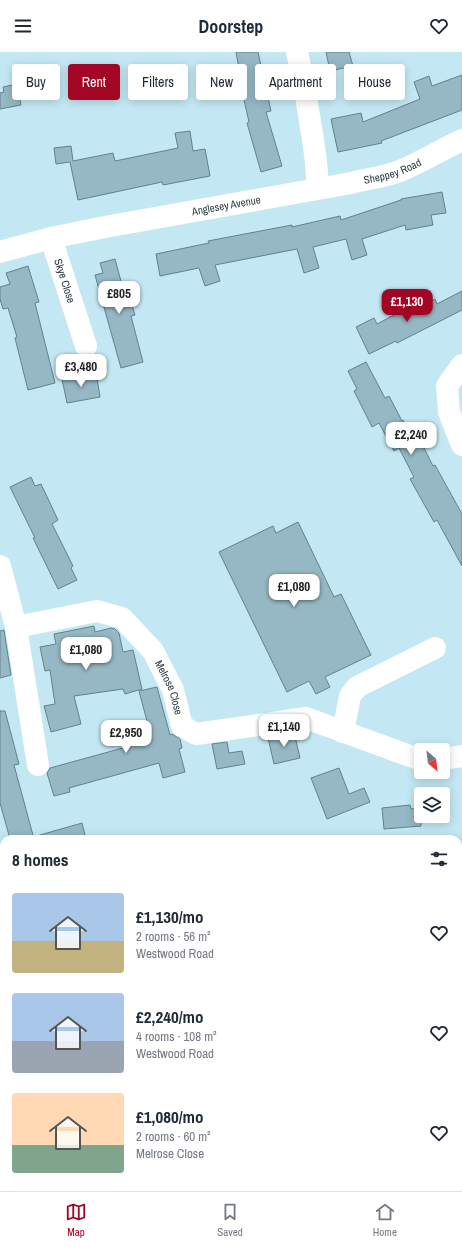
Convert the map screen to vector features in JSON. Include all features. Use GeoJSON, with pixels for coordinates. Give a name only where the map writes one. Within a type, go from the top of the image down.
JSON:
{"type":"FeatureCollection","features":[{"type":"Feature","properties":{"kind":"street"},"geometry":{"type":"LineString","coordinates":[[297,52],[305,90],[315,153],[318,189]]}},
{"type":"Feature","properties":{"kind":"street","name":"Sheppey Road"},"geometry":{"type":"LineString","coordinates":[[318,189],[399,171],[462,140]]}},
{"type":"Feature","properties":{"kind":"street","name":"Anglesey Avenue"},"geometry":{"type":"LineString","coordinates":[[0,252],[51,238],[105,226],[318,189]]}},
{"type":"Feature","properties":{"kind":"street","name":"Skye Close"},"geometry":{"type":"LineString","coordinates":[[51,238],[86,346]]}},
{"type":"Feature","properties":{"kind":"street"},"geometry":{"type":"LineString","coordinates":[[462,365],[447,386],[449,412],[462,445]]}},
{"type":"Feature","properties":{"kind":"street"},"geometry":{"type":"LineString","coordinates":[[0,566],[16,627],[38,765]]}},
{"type":"Feature","properties":{"kind":"street","name":"Melrose Close"},"geometry":{"type":"LineString","coordinates":[[16,627],[97,611],[122,618],[153,651],[173,690],[182,726],[196,734],[306,718],[414,757]]}},
{"type":"Feature","properties":{"kind":"street"},"geometry":{"type":"LineString","coordinates":[[343,732],[350,696],[357,687],[435,648]]}},
{"type":"Feature","properties":{"kind":"street"},"geometry":{"type":"LineString","coordinates":[[450,758],[462,756]]}},
{"type":"Feature","properties":{"kind":"building"},"geometry":{"type":"Polygon","coordinates":[[[236,52],[258,52],[261,64],[255,64],[255,100],[269,100],[271,111],[266,112],[282,166],[261,172],[247,123],[249,122],[244,100],[247,100],[247,64],[238,64],[236,52]]]}},
{"type":"Feature","properties":{"kind":"building"},"geometry":{"type":"Polygon","coordinates":[[[326,52],[349,52],[352,64],[344,64],[344,68],[336,70],[336,64],[329,64],[326,52]]]}},
{"type":"Feature","properties":{"kind":"building"},"geometry":{"type":"Polygon","coordinates":[[[462,75],[462,110],[381,141],[382,143],[338,152],[331,119],[361,113],[363,122],[420,99],[414,82],[429,76],[432,86],[462,75]]]}},
{"type":"Feature","properties":{"kind":"building"},"geometry":{"type":"Polygon","coordinates":[[[12,85],[12,100],[20,100],[21,105],[0,109],[0,93],[4,92],[3,87],[12,85]]]}},
{"type":"Feature","properties":{"kind":"building"},"geometry":{"type":"Polygon","coordinates":[[[190,131],[193,151],[205,149],[210,176],[163,185],[162,182],[78,200],[70,162],[56,164],[54,148],[71,146],[73,161],[113,153],[115,161],[178,148],[175,133],[190,131]]]}},
{"type":"Feature","properties":{"kind":"building"},"geometry":{"type":"Polygon","coordinates":[[[442,192],[446,213],[431,215],[433,225],[406,230],[405,225],[362,239],[367,255],[352,260],[346,239],[313,247],[319,268],[304,273],[297,249],[215,265],[220,281],[205,286],[199,268],[160,276],[156,254],[209,243],[208,241],[292,225],[292,227],[340,216],[341,220],[401,199],[442,192]]]}},
{"type":"Feature","properties":{"kind":"building"},"geometry":{"type":"Polygon","coordinates":[[[115,259],[126,300],[130,299],[135,315],[131,316],[143,362],[121,368],[95,275],[103,273],[100,263],[115,259]]]}},
{"type":"Feature","properties":{"kind":"building"},"geometry":{"type":"Polygon","coordinates":[[[28,266],[39,302],[35,303],[55,383],[28,390],[15,338],[17,337],[8,308],[3,309],[0,299],[0,287],[10,284],[6,273],[28,266]]]}},
{"type":"Feature","properties":{"kind":"building"},"geometry":{"type":"Polygon","coordinates":[[[462,291],[462,310],[397,343],[396,341],[369,354],[356,327],[374,318],[377,324],[411,306],[414,311],[435,299],[437,304],[462,291]]]}},
{"type":"Feature","properties":{"kind":"building"},"geometry":{"type":"Polygon","coordinates":[[[366,362],[385,398],[389,396],[417,445],[421,442],[433,466],[435,465],[462,514],[462,566],[437,520],[434,522],[410,479],[414,477],[399,448],[394,451],[379,423],[372,427],[354,391],[357,389],[348,371],[366,362]]]}},
{"type":"Feature","properties":{"kind":"building"},"geometry":{"type":"Polygon","coordinates":[[[96,372],[100,397],[67,403],[62,379],[96,372]]]}},
{"type":"Feature","properties":{"kind":"building"},"geometry":{"type":"Polygon","coordinates":[[[31,477],[35,486],[41,484],[58,520],[52,524],[73,566],[71,568],[77,580],[58,589],[10,487],[31,477]]]}},
{"type":"Feature","properties":{"kind":"building"},"geometry":{"type":"Polygon","coordinates":[[[298,522],[334,597],[341,594],[371,655],[325,677],[330,687],[316,694],[309,681],[287,692],[219,552],[273,526],[276,533],[298,522]]]}},
{"type":"Feature","properties":{"kind":"building"},"geometry":{"type":"Polygon","coordinates":[[[94,626],[95,632],[111,628],[115,629],[119,633],[123,652],[133,650],[142,689],[125,694],[123,689],[74,696],[81,724],[51,732],[44,706],[55,704],[50,670],[45,671],[40,647],[56,644],[54,634],[94,626]]]}},
{"type":"Feature","properties":{"kind":"building"},"geometry":{"type":"Polygon","coordinates":[[[4,630],[11,675],[0,678],[0,631],[4,630]]]}},
{"type":"Feature","properties":{"kind":"building"},"geometry":{"type":"Polygon","coordinates":[[[157,687],[170,735],[172,734],[180,739],[182,748],[179,749],[185,772],[163,778],[159,763],[69,788],[70,792],[54,796],[47,773],[50,768],[152,740],[139,691],[157,687]]]}},
{"type":"Feature","properties":{"kind":"building"},"geometry":{"type":"Polygon","coordinates":[[[0,711],[5,711],[19,764],[14,765],[33,835],[9,835],[0,803],[0,711]]]}},
{"type":"Feature","properties":{"kind":"building"},"geometry":{"type":"Polygon","coordinates":[[[294,732],[300,758],[274,764],[268,738],[294,732]]]}},
{"type":"Feature","properties":{"kind":"building"},"geometry":{"type":"Polygon","coordinates":[[[227,742],[229,753],[242,751],[245,764],[217,769],[212,744],[227,742]]]}},
{"type":"Feature","properties":{"kind":"building"},"geometry":{"type":"Polygon","coordinates":[[[339,768],[349,794],[364,788],[370,802],[327,819],[311,778],[339,768]]]}},
{"type":"Feature","properties":{"kind":"building"},"geometry":{"type":"Polygon","coordinates":[[[410,805],[411,809],[414,809],[414,823],[421,823],[421,826],[384,829],[382,808],[410,805]]]}},
{"type":"Feature","properties":{"kind":"building"},"geometry":{"type":"Polygon","coordinates":[[[82,823],[85,835],[40,835],[82,823]]]}}]}
